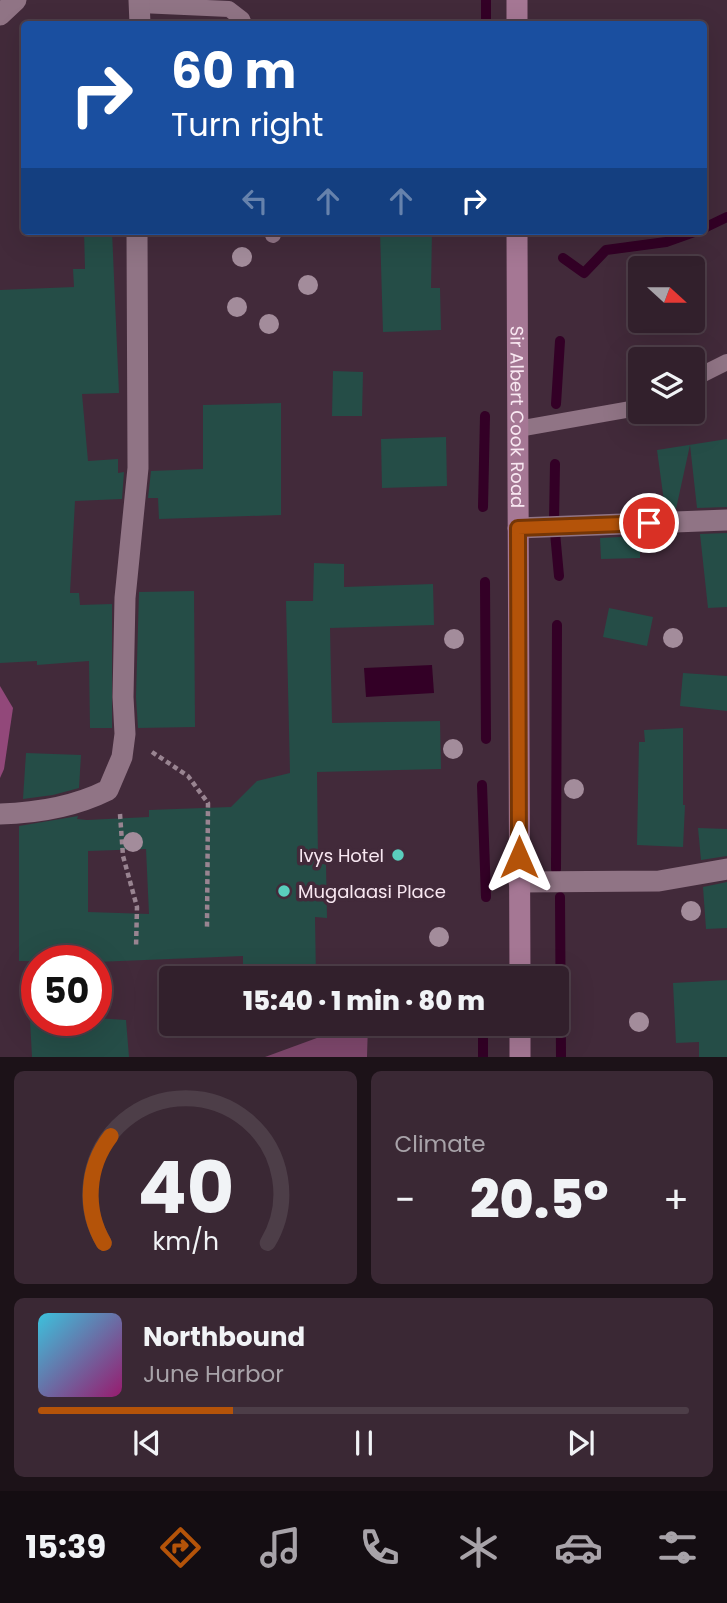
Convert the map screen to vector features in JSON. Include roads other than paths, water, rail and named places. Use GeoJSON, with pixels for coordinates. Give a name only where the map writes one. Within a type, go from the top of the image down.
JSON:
{"type":"FeatureCollection","features":[{"type":"Feature","properties":{"kind":"main road"},"geometry":{"type":"LineString","coordinates":[[517,0],[517,21]]}},
{"type":"Feature","properties":{"kind":"main road","name":"Sir Albert Cook Road"},"geometry":{"type":"LineString","coordinates":[[517,235],[520,966]]}},
{"type":"Feature","properties":{"kind":"main road"},"geometry":{"type":"LineString","coordinates":[[520,1036],[520,1057]]}},
{"type":"Feature","properties":{"kind":"street"},"geometry":{"type":"LineString","coordinates":[[0,15],[16,0]]}},
{"type":"Feature","properties":{"kind":"street"},"geometry":{"type":"LineString","coordinates":[[0,814],[69,806],[108,790],[122,757],[125,734],[122,697],[125,598],[138,468],[137,235]]}},
{"type":"Feature","properties":{"kind":"street"},"geometry":{"type":"LineString","coordinates":[[518,528],[727,520]]}},
{"type":"Feature","properties":{"kind":"street"},"geometry":{"type":"LineString","coordinates":[[519,882],[659,881],[727,869]]}},
{"type":"Feature","properties":{"kind":"lane"},"geometry":{"type":"LineString","coordinates":[[140,10],[229,9],[243,21]]}},
{"type":"Feature","properties":{"kind":"lane"},"geometry":{"type":"LineString","coordinates":[[705,373],[727,362]]}},
{"type":"Feature","properties":{"kind":"lane"},"geometry":{"type":"LineString","coordinates":[[518,429],[628,410]]}},
{"type":"Feature","properties":{"kind":"waterway"},"geometry":{"type":"LineString","coordinates":[[486,0],[486,21]]}},
{"type":"Feature","properties":{"kind":"waterway"},"geometry":{"type":"LineString","coordinates":[[707,227],[727,217]]}},
{"type":"Feature","properties":{"kind":"waterway"},"geometry":{"type":"LineString","coordinates":[[563,258],[584,273],[606,250],[666,242],[686,235]]}},
{"type":"Feature","properties":{"kind":"waterway"},"geometry":{"type":"LineString","coordinates":[[556,404],[560,341]]}},
{"type":"Feature","properties":{"kind":"waterway"},"geometry":{"type":"LineString","coordinates":[[483,507],[485,416]]}},
{"type":"Feature","properties":{"kind":"waterway"},"geometry":{"type":"LineString","coordinates":[[555,464],[554,522],[559,576]]}},
{"type":"Feature","properties":{"kind":"waterway"},"geometry":{"type":"LineString","coordinates":[[485,582],[486,739]]}},
{"type":"Feature","properties":{"kind":"waterway"},"geometry":{"type":"LineString","coordinates":[[556,869],[557,625]]}},
{"type":"Feature","properties":{"kind":"waterway"},"geometry":{"type":"LineString","coordinates":[[482,785],[486,897]]}},
{"type":"Feature","properties":{"kind":"waterway"},"geometry":{"type":"LineString","coordinates":[[560,897],[561,1057]]}},
{"type":"Feature","properties":{"kind":"waterway"},"geometry":{"type":"LineString","coordinates":[[483,1036],[483,1057]]}},
{"type":"Feature","properties":{"kind":"place","name":"Ivys Hotel"},"geometry":{"type":"Point","coordinates":[398,855]}},
{"type":"Feature","properties":{"kind":"place","name":"Mugalaasi Place"},"geometry":{"type":"Point","coordinates":[284,891]}}]}
